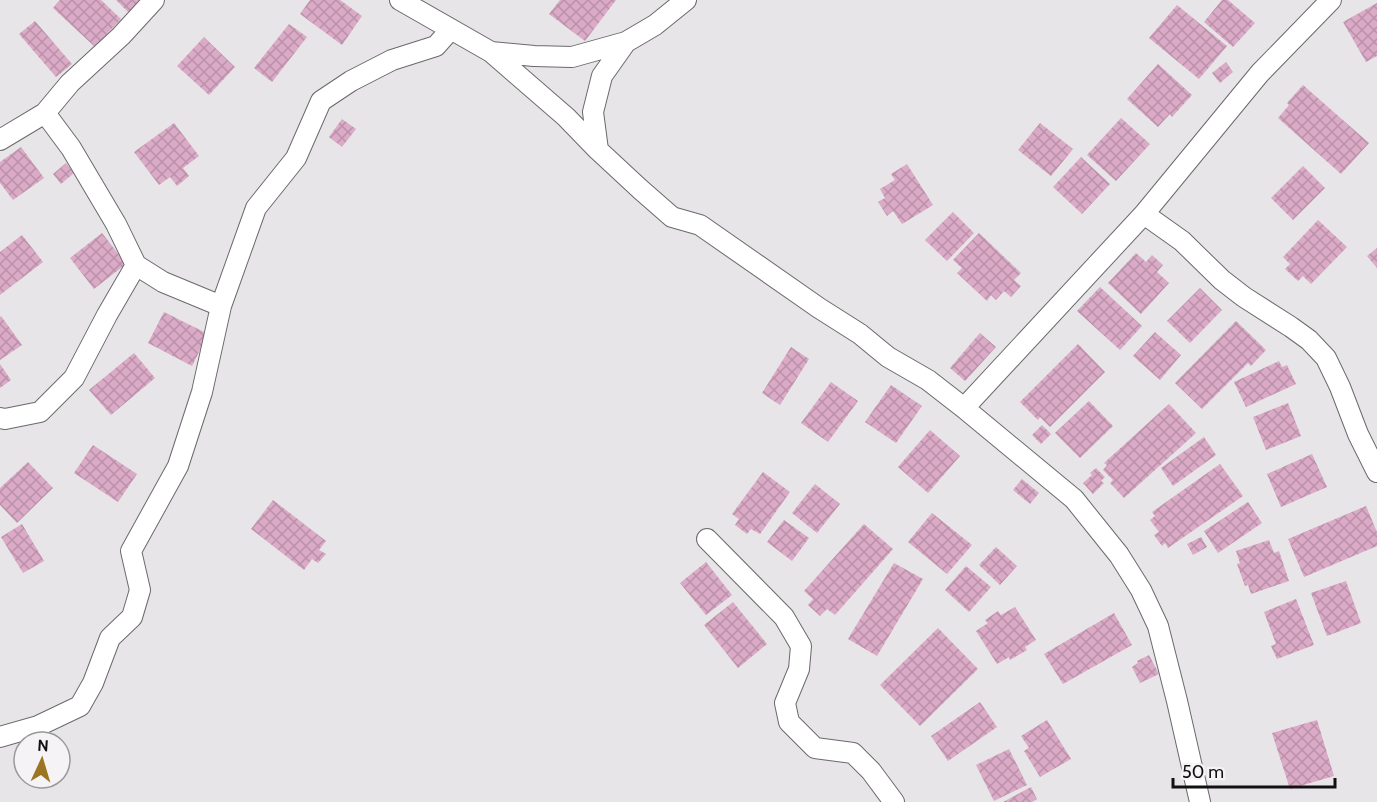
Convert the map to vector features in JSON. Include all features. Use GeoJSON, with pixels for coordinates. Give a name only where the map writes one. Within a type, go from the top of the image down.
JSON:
{"type":"FeatureCollection","features":[{"type":"Feature","properties":{"kind":"street"},"geometry":{"type":"LineString","coordinates":[[0,140],[45,113],[70,82],[121,36],[153,0]]}},
{"type":"Feature","properties":{"kind":"street"},"geometry":{"type":"LineString","coordinates":[[400,0],[491,52],[566,117],[598,150],[672,217],[700,225],[860,334],[888,357],[928,380],[1074,499],[1119,555],[1141,590],[1158,626],[1178,702],[1200,802]]}},
{"type":"Feature","properties":{"kind":"street"},"geometry":{"type":"LineString","coordinates":[[491,52],[572,57],[626,42],[655,25],[686,0]]}},
{"type":"Feature","properties":{"kind":"street"},"geometry":{"type":"LineString","coordinates":[[964,408],[1144,214],[1260,74],[1331,0]]}},
{"type":"Feature","properties":{"kind":"street"},"geometry":{"type":"LineString","coordinates":[[0,737],[38,726],[80,706],[93,683],[110,638],[132,617],[140,590],[131,551],[178,466],[202,392],[221,306],[256,208],[296,158],[321,101],[351,81],[392,60],[436,46],[451,29]]}},
{"type":"Feature","properties":{"kind":"street"},"geometry":{"type":"LineString","coordinates":[[598,150],[593,112],[602,76],[626,42]]}},
{"type":"Feature","properties":{"kind":"street"},"geometry":{"type":"LineString","coordinates":[[45,113],[71,148],[116,224],[136,265],[163,282],[221,306]]}},
{"type":"Feature","properties":{"kind":"street"},"geometry":{"type":"LineString","coordinates":[[1144,214],[1182,241],[1222,280],[1244,297],[1309,340],[1326,358],[1358,434],[1377,472]]}},
{"type":"Feature","properties":{"kind":"street"},"geometry":{"type":"LineString","coordinates":[[0,418],[40,412],[74,378],[136,265]]}},
{"type":"Feature","properties":{"kind":"street"},"geometry":{"type":"LineString","coordinates":[[707,539],[784,617],[801,646],[799,669],[785,703],[789,722],[815,748],[854,753],[894,802]]}},
{"type":"Feature","properties":{"kind":"building"},"geometry":{"type":"Polygon","coordinates":[[[60,0],[101,0],[121,19],[95,47],[53,8],[60,0]]]}},
{"type":"Feature","properties":{"kind":"building"},"geometry":{"type":"Polygon","coordinates":[[[116,0],[148,0],[132,16],[116,0]]]}},
{"type":"Feature","properties":{"kind":"building"},"geometry":{"type":"Polygon","coordinates":[[[310,0],[340,0],[362,16],[342,45],[300,14],[310,0]]]}},
{"type":"Feature","properties":{"kind":"building"},"geometry":{"type":"Polygon","coordinates":[[[560,0],[616,0],[585,41],[549,14],[560,0]]]}},
{"type":"Feature","properties":{"kind":"building"},"geometry":{"type":"Polygon","coordinates":[[[1222,0],[1228,0],[1255,23],[1233,47],[1204,22],[1222,0]]]}},
{"type":"Feature","properties":{"kind":"building"},"geometry":{"type":"Polygon","coordinates":[[[1377,3],[1377,56],[1366,62],[1343,22],[1377,3]]]}},
{"type":"Feature","properties":{"kind":"building"},"geometry":{"type":"Polygon","coordinates":[[[1177,5],[1227,46],[1199,79],[1149,38],[1177,5]]]}},
{"type":"Feature","properties":{"kind":"building"},"geometry":{"type":"Polygon","coordinates":[[[35,21],[72,64],[56,77],[19,34],[35,21]]]}},
{"type":"Feature","properties":{"kind":"building"},"geometry":{"type":"Polygon","coordinates":[[[289,24],[307,37],[272,82],[254,68],[289,24]]]}},
{"type":"Feature","properties":{"kind":"building"},"geometry":{"type":"Polygon","coordinates":[[[204,37],[235,67],[209,95],[177,66],[204,37]]]}},
{"type":"Feature","properties":{"kind":"building"},"geometry":{"type":"Polygon","coordinates":[[[1226,62],[1233,72],[1220,83],[1212,73],[1226,62]]]}},
{"type":"Feature","properties":{"kind":"building"},"geometry":{"type":"Polygon","coordinates":[[[1158,64],[1192,95],[1172,117],[1170,114],[1158,127],[1127,99],[1158,64]]]}},
{"type":"Feature","properties":{"kind":"building"},"geometry":{"type":"Polygon","coordinates":[[[1303,85],[1369,143],[1341,174],[1278,118],[1289,105],[1287,103],[1303,85]]]}},
{"type":"Feature","properties":{"kind":"building"},"geometry":{"type":"Polygon","coordinates":[[[1121,118],[1150,144],[1116,181],[1087,155],[1121,118]]]}},
{"type":"Feature","properties":{"kind":"building"},"geometry":{"type":"Polygon","coordinates":[[[342,119],[356,129],[342,147],[329,137],[342,119]]]}},
{"type":"Feature","properties":{"kind":"building"},"geometry":{"type":"Polygon","coordinates":[[[174,123],[199,156],[183,168],[189,176],[177,186],[170,177],[159,185],[134,152],[174,123]]]}},
{"type":"Feature","properties":{"kind":"building"},"geometry":{"type":"Polygon","coordinates":[[[1040,123],[1073,149],[1051,176],[1018,150],[1040,123]]]}},
{"type":"Feature","properties":{"kind":"building"},"geometry":{"type":"Polygon","coordinates":[[[21,147],[44,178],[13,200],[0,183],[0,162],[21,147]]]}},
{"type":"Feature","properties":{"kind":"building"},"geometry":{"type":"Polygon","coordinates":[[[1081,157],[1110,184],[1082,214],[1053,187],[1081,157]]]}},
{"type":"Feature","properties":{"kind":"building"},"geometry":{"type":"Polygon","coordinates":[[[66,163],[74,173],[61,184],[53,174],[66,163]]]}},
{"type":"Feature","properties":{"kind":"building"},"geometry":{"type":"Polygon","coordinates":[[[907,164],[933,205],[902,224],[893,211],[887,216],[878,202],[885,198],[880,189],[895,180],[891,174],[907,164]]]}},
{"type":"Feature","properties":{"kind":"building"},"geometry":{"type":"Polygon","coordinates":[[[1303,166],[1325,188],[1293,220],[1271,198],[1303,166]]]}},
{"type":"Feature","properties":{"kind":"building"},"geometry":{"type":"Polygon","coordinates":[[[953,212],[974,233],[947,261],[925,240],[953,212]]]}},
{"type":"Feature","properties":{"kind":"building"},"geometry":{"type":"Polygon","coordinates":[[[1318,220],[1347,247],[1311,284],[1303,276],[1298,281],[1285,269],[1290,264],[1283,257],[1318,220]]]}},
{"type":"Feature","properties":{"kind":"building"},"geometry":{"type":"Polygon","coordinates":[[[102,233],[126,264],[94,289],[70,258],[102,233]]]}},
{"type":"Feature","properties":{"kind":"building"},"geometry":{"type":"Polygon","coordinates":[[[979,233],[1021,273],[1014,280],[1021,286],[1011,297],[1004,291],[996,300],[991,295],[987,301],[957,273],[962,268],[953,260],[979,233]]]}},
{"type":"Feature","properties":{"kind":"building"},"geometry":{"type":"Polygon","coordinates":[[[22,235],[43,262],[0,295],[0,252],[22,235]]]}},
{"type":"Feature","properties":{"kind":"building"},"geometry":{"type":"Polygon","coordinates":[[[1377,248],[1377,268],[1367,256],[1377,248]]]}},
{"type":"Feature","properties":{"kind":"building"},"geometry":{"type":"Polygon","coordinates":[[[1136,253],[1146,262],[1152,255],[1163,265],[1157,272],[1169,283],[1141,314],[1108,283],[1136,253]]]}},
{"type":"Feature","properties":{"kind":"building"},"geometry":{"type":"Polygon","coordinates":[[[1100,287],[1142,326],[1120,350],[1077,311],[1100,287]]]}},
{"type":"Feature","properties":{"kind":"building"},"geometry":{"type":"Polygon","coordinates":[[[1200,288],[1222,310],[1190,343],[1167,321],[1200,288]]]}},
{"type":"Feature","properties":{"kind":"building"},"geometry":{"type":"Polygon","coordinates":[[[164,312],[208,334],[192,366],[148,343],[164,312]]]}},
{"type":"Feature","properties":{"kind":"building"},"geometry":{"type":"Polygon","coordinates":[[[0,317],[22,345],[0,360],[0,317]]]}},
{"type":"Feature","properties":{"kind":"building"},"geometry":{"type":"Polygon","coordinates":[[[1236,321],[1266,350],[1251,366],[1248,363],[1202,409],[1175,383],[1236,321]]]}},
{"type":"Feature","properties":{"kind":"building"},"geometry":{"type":"Polygon","coordinates":[[[1155,332],[1181,355],[1160,380],[1133,356],[1155,332]]]}},
{"type":"Feature","properties":{"kind":"building"},"geometry":{"type":"Polygon","coordinates":[[[980,333],[996,347],[965,381],[950,368],[980,333]]]}},
{"type":"Feature","properties":{"kind":"building"},"geometry":{"type":"Polygon","coordinates":[[[1078,344],[1105,372],[1050,427],[1040,417],[1038,420],[1020,402],[1078,344]]]}},
{"type":"Feature","properties":{"kind":"building"},"geometry":{"type":"Polygon","coordinates":[[[791,347],[809,359],[780,405],[762,393],[791,347]]]}},
{"type":"Feature","properties":{"kind":"building"},"geometry":{"type":"Polygon","coordinates":[[[134,353],[155,378],[111,415],[89,390],[134,353]]]}},
{"type":"Feature","properties":{"kind":"building"},"geometry":{"type":"Polygon","coordinates":[[[1279,361],[1282,367],[1287,365],[1296,384],[1246,407],[1234,382],[1279,361]]]}},
{"type":"Feature","properties":{"kind":"building"},"geometry":{"type":"Polygon","coordinates":[[[0,364],[11,380],[0,388],[0,364]]]}},
{"type":"Feature","properties":{"kind":"building"},"geometry":{"type":"Polygon","coordinates":[[[831,382],[858,401],[828,442],[801,423],[831,382]]]}},
{"type":"Feature","properties":{"kind":"building"},"geometry":{"type":"Polygon","coordinates":[[[891,385],[922,406],[896,443],[865,422],[891,385]]]}},
{"type":"Feature","properties":{"kind":"building"},"geometry":{"type":"Polygon","coordinates":[[[1089,401],[1113,426],[1080,458],[1055,433],[1089,401]]]}},
{"type":"Feature","properties":{"kind":"building"},"geometry":{"type":"Polygon","coordinates":[[[1288,403],[1301,436],[1266,450],[1253,417],[1288,403]]]}},
{"type":"Feature","properties":{"kind":"building"},"geometry":{"type":"Polygon","coordinates":[[[1169,404],[1196,433],[1124,498],[1110,483],[1113,480],[1103,470],[1107,465],[1104,463],[1169,404]]]}},
{"type":"Feature","properties":{"kind":"building"},"geometry":{"type":"Polygon","coordinates":[[[1042,425],[1051,434],[1041,444],[1032,435],[1042,425]]]}},
{"type":"Feature","properties":{"kind":"building"},"geometry":{"type":"Polygon","coordinates":[[[930,430],[960,456],[928,493],[898,467],[930,430]]]}},
{"type":"Feature","properties":{"kind":"building"},"geometry":{"type":"Polygon","coordinates":[[[1204,437],[1216,455],[1173,486],[1161,468],[1204,437]]]}},
{"type":"Feature","properties":{"kind":"building"},"geometry":{"type":"Polygon","coordinates":[[[93,445],[137,474],[118,502],[74,473],[93,445]]]}},
{"type":"Feature","properties":{"kind":"building"},"geometry":{"type":"Polygon","coordinates":[[[1312,454],[1327,487],[1281,507],[1267,474],[1312,454]]]}},
{"type":"Feature","properties":{"kind":"building"},"geometry":{"type":"Polygon","coordinates":[[[28,462],[53,488],[17,523],[0,505],[0,488],[28,462]]]}},
{"type":"Feature","properties":{"kind":"building"},"geometry":{"type":"Polygon","coordinates":[[[1220,464],[1243,496],[1168,548],[1165,543],[1162,546],[1154,535],[1159,532],[1150,520],[1155,516],[1152,512],[1220,464]]]}},
{"type":"Feature","properties":{"kind":"building"},"geometry":{"type":"Polygon","coordinates":[[[1096,468],[1105,477],[1101,481],[1104,483],[1093,494],[1083,483],[1096,468]]]}},
{"type":"Feature","properties":{"kind":"building"},"geometry":{"type":"Polygon","coordinates":[[[763,472],[790,492],[760,534],[751,529],[747,534],[735,525],[739,519],[732,514],[763,472]]]}},
{"type":"Feature","properties":{"kind":"building"},"geometry":{"type":"Polygon","coordinates":[[[1022,479],[1039,493],[1030,504],[1013,490],[1022,479]]]}},
{"type":"Feature","properties":{"kind":"building"},"geometry":{"type":"Polygon","coordinates":[[[815,484],[840,504],[817,533],[792,513],[815,484]]]}},
{"type":"Feature","properties":{"kind":"building"},"geometry":{"type":"Polygon","coordinates":[[[273,500],[326,541],[319,550],[326,554],[318,563],[312,559],[304,570],[251,529],[273,500]]]}},
{"type":"Feature","properties":{"kind":"building"},"geometry":{"type":"Polygon","coordinates":[[[1248,502],[1262,523],[1218,553],[1204,531],[1248,502]]]}},
{"type":"Feature","properties":{"kind":"building"},"geometry":{"type":"Polygon","coordinates":[[[1366,506],[1377,532],[1377,546],[1304,577],[1288,539],[1366,506]]]}},
{"type":"Feature","properties":{"kind":"building"},"geometry":{"type":"Polygon","coordinates":[[[932,513],[972,545],[947,574],[908,542],[932,513]]]}},
{"type":"Feature","properties":{"kind":"building"},"geometry":{"type":"Polygon","coordinates":[[[784,520],[809,538],[792,561],[767,542],[784,520]]]}},
{"type":"Feature","properties":{"kind":"building"},"geometry":{"type":"Polygon","coordinates":[[[22,524],[44,561],[23,573],[1,537],[22,524]]]}},
{"type":"Feature","properties":{"kind":"building"},"geometry":{"type":"Polygon","coordinates":[[[864,524],[893,549],[835,615],[827,609],[820,616],[808,605],[813,599],[804,591],[864,524]]]}},
{"type":"Feature","properties":{"kind":"building"},"geometry":{"type":"Polygon","coordinates":[[[1201,537],[1207,547],[1193,555],[1187,544],[1201,537]]]}},
{"type":"Feature","properties":{"kind":"building"},"geometry":{"type":"Polygon","coordinates":[[[1269,540],[1274,553],[1279,551],[1289,581],[1251,594],[1248,585],[1245,586],[1237,564],[1240,563],[1236,551],[1269,540]]]}},
{"type":"Feature","properties":{"kind":"building"},"geometry":{"type":"Polygon","coordinates":[[[996,547],[1017,566],[1000,585],[979,565],[996,547]]]}},
{"type":"Feature","properties":{"kind":"building"},"geometry":{"type":"Polygon","coordinates":[[[706,562],[732,595],[706,615],[680,583],[706,562]]]}},
{"type":"Feature","properties":{"kind":"building"},"geometry":{"type":"Polygon","coordinates":[[[894,563],[923,579],[877,656],[848,639],[894,563]]]}},
{"type":"Feature","properties":{"kind":"building"},"geometry":{"type":"Polygon","coordinates":[[[966,566],[991,587],[969,612],[945,590],[966,566]]]}},
{"type":"Feature","properties":{"kind":"building"},"geometry":{"type":"Polygon","coordinates":[[[1346,581],[1361,623],[1327,636],[1311,593],[1346,581]]]}},
{"type":"Feature","properties":{"kind":"building"},"geometry":{"type":"Polygon","coordinates":[[[1296,599],[1314,645],[1277,659],[1271,646],[1276,644],[1264,612],[1296,599]]]}},
{"type":"Feature","properties":{"kind":"building"},"geometry":{"type":"Polygon","coordinates":[[[733,602],[767,644],[738,668],[704,625],[733,602]]]}},
{"type":"Feature","properties":{"kind":"building"},"geometry":{"type":"Polygon","coordinates":[[[1015,607],[1036,640],[1025,647],[1027,650],[1010,660],[1009,657],[997,664],[976,631],[988,623],[985,620],[998,611],[1001,615],[1015,607]]]}},
{"type":"Feature","properties":{"kind":"building"},"geometry":{"type":"Polygon","coordinates":[[[1114,613],[1132,645],[1063,684],[1044,654],[1114,613]]]}},
{"type":"Feature","properties":{"kind":"building"},"geometry":{"type":"Polygon","coordinates":[[[938,628],[978,669],[920,726],[880,685],[938,628]]]}},
{"type":"Feature","properties":{"kind":"building"},"geometry":{"type":"Polygon","coordinates":[[[1149,655],[1159,674],[1140,683],[1132,667],[1138,663],[1137,661],[1149,655]]]}},
{"type":"Feature","properties":{"kind":"building"},"geometry":{"type":"Polygon","coordinates":[[[980,702],[997,727],[948,761],[931,736],[980,702]]]}},
{"type":"Feature","properties":{"kind":"building"},"geometry":{"type":"Polygon","coordinates":[[[1047,720],[1071,759],[1040,777],[1024,751],[1029,748],[1021,736],[1047,720]]]}},
{"type":"Feature","properties":{"kind":"building"},"geometry":{"type":"Polygon","coordinates":[[[1317,720],[1334,776],[1290,789],[1272,733],[1317,720]]]}},
{"type":"Feature","properties":{"kind":"building"},"geometry":{"type":"Polygon","coordinates":[[[1009,749],[1027,785],[994,801],[976,765],[1009,749]]]}},
{"type":"Feature","properties":{"kind":"building"},"geometry":{"type":"Polygon","coordinates":[[[1031,787],[1037,799],[1032,802],[1003,802],[1031,787]]]}}]}
